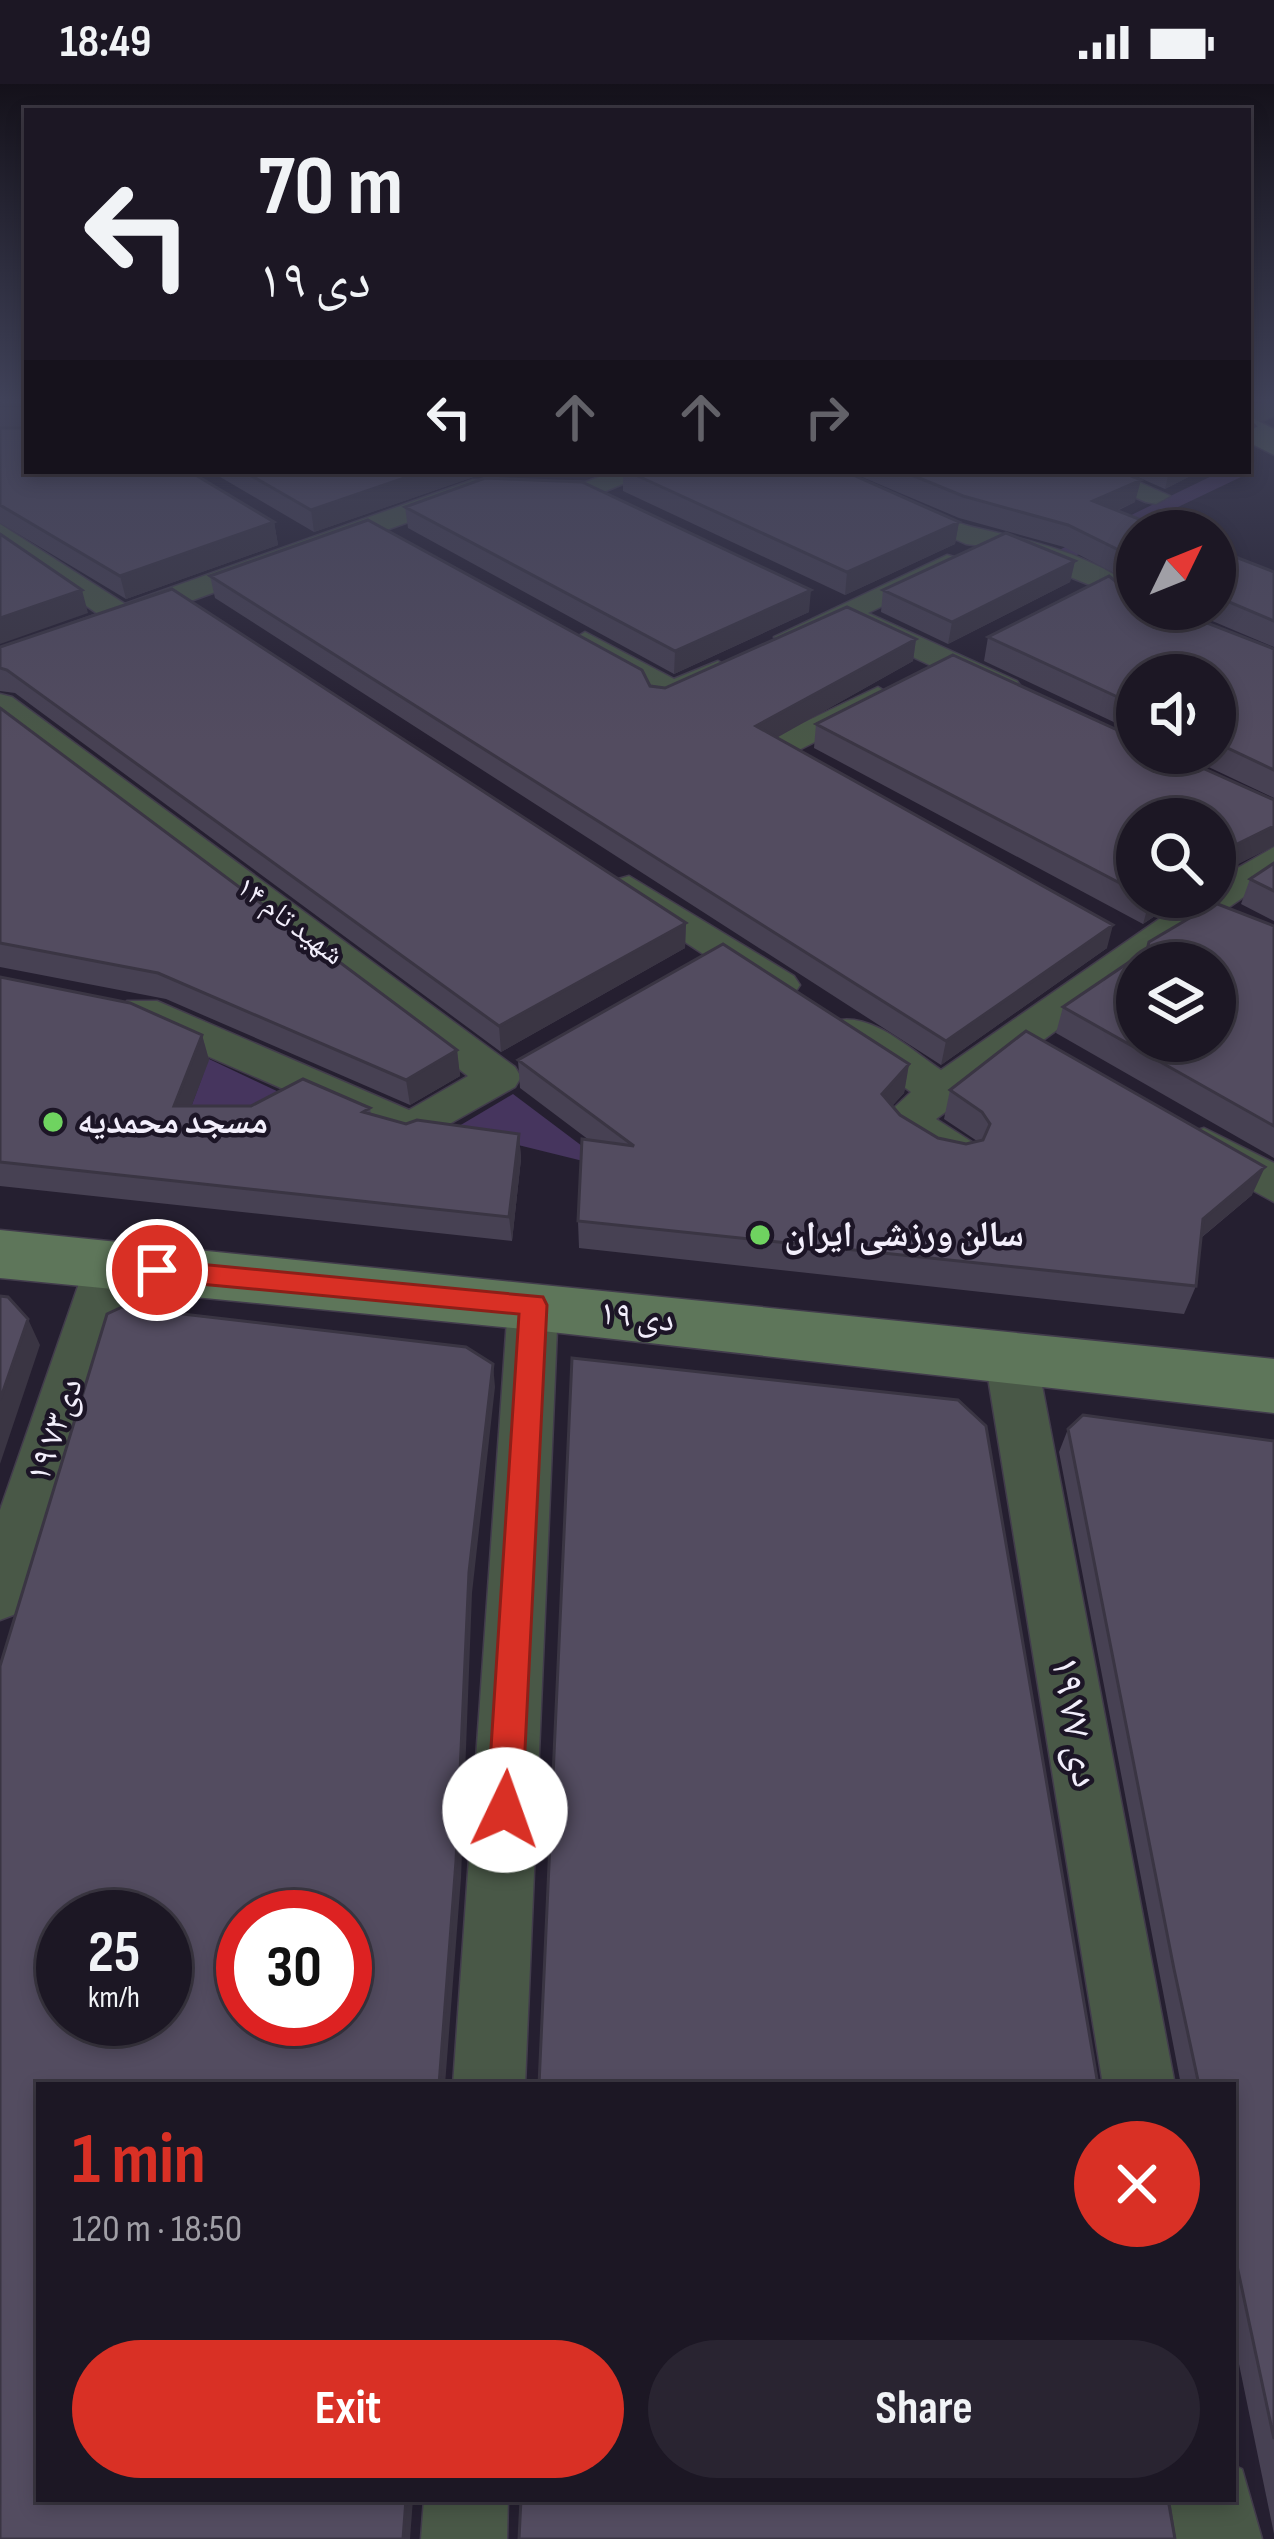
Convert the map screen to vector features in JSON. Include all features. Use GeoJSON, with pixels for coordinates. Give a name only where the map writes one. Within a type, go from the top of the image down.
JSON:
{"type":"FeatureCollection","features":[{"type":"Feature","properties":{"kind":"main road","name":"۱۹ دی"},"geometry":{"type":"LineString","coordinates":[[0,1254],[533,1305],[1274,1386]]}},
{"type":"Feature","properties":{"kind":"street"},"geometry":{"type":"LineString","coordinates":[[0,660],[411,513]]}},
{"type":"Feature","properties":{"kind":"street"},"geometry":{"type":"LineString","coordinates":[[916,513],[976,538],[1001,539],[1116,588]]}},
{"type":"Feature","properties":{"kind":"street"},"geometry":{"type":"LineString","coordinates":[[274,525],[311,547]]}},
{"type":"Feature","properties":{"kind":"street"},"geometry":{"type":"LineString","coordinates":[[374,526],[416,548]]}},
{"type":"Feature","properties":{"kind":"street"},"geometry":{"type":"LineString","coordinates":[[0,533],[122,616]]}},
{"type":"Feature","properties":{"kind":"street"},"geometry":{"type":"LineString","coordinates":[[559,628],[662,685],[663,697],[1001,539]]}},
{"type":"Feature","properties":{"kind":"street"},"geometry":{"type":"LineString","coordinates":[[1066,601],[1106,581]]}},
{"type":"Feature","properties":{"kind":"street"},"geometry":{"type":"LineString","coordinates":[[800,592],[1032,701]]}},
{"type":"Feature","properties":{"kind":"street"},"geometry":{"type":"LineString","coordinates":[[181,595],[219,620]]}},
{"type":"Feature","properties":{"kind":"street"},"geometry":{"type":"LineString","coordinates":[[818,770],[777,748],[988,641]]}},
{"type":"Feature","properties":{"kind":"street","name":"شهید تام ۱۴"},"geometry":{"type":"LineString","coordinates":[[0,704],[499,1077]]}},
{"type":"Feature","properties":{"kind":"street"},"geometry":{"type":"LineString","coordinates":[[1153,942],[1222,915],[1274,858]]}},
{"type":"Feature","properties":{"kind":"street"},"geometry":{"type":"LineString","coordinates":[[590,862],[940,1090]]}},
{"type":"Feature","properties":{"kind":"street"},"geometry":{"type":"LineString","coordinates":[[1102,924],[1136,942]]}},
{"type":"Feature","properties":{"kind":"street"},"geometry":{"type":"LineString","coordinates":[[682,972],[723,949]]}},
{"type":"Feature","properties":{"kind":"street"},"geometry":{"type":"LineString","coordinates":[[956,1154],[904,1120],[1116,965]]}},
{"type":"Feature","properties":{"kind":"street"},"geometry":{"type":"LineString","coordinates":[[107,1005],[150,1013],[412,1129],[539,1054]]}},
{"type":"Feature","properties":{"kind":"street"},"geometry":{"type":"LineString","coordinates":[[1017,1034],[1057,1057]]}},
{"type":"Feature","properties":{"kind":"street"},"geometry":{"type":"LineString","coordinates":[[1175,1127],[1274,1185]]}},
{"type":"Feature","properties":{"kind":"street","name":"۱۹ دی۷۳"},"geometry":{"type":"LineString","coordinates":[[0,1594],[110,1266]]}},
{"type":"Feature","properties":{"kind":"street"},"geometry":{"type":"LineString","coordinates":[[489,2082],[533,1305]]}},
{"type":"Feature","properties":{"kind":"street","name":"۱۹ دی ۷۷"},"geometry":{"type":"LineString","coordinates":[[1011,1359],[1138,2082]]}},
{"type":"Feature","properties":{"kind":"street"},"geometry":{"type":"LineString","coordinates":[[464,2539],[466,2502]]}},
{"type":"Feature","properties":{"kind":"street"},"geometry":{"type":"LineString","coordinates":[[1213,2502],[1219,2539]]}},
{"type":"Feature","properties":{"kind":"shaded area"},"geometry":{"type":"Polygon","coordinates":[[[1116,522],[1116,537],[1071,558],[1055,552],[1116,522]]]}},
{"type":"Feature","properties":{"kind":"shaded area"},"geometry":{"type":"Polygon","coordinates":[[[209,1059],[338,1120],[182,1131],[209,1059]]]}},
{"type":"Feature","properties":{"kind":"shaded area"},"geometry":{"type":"Polygon","coordinates":[[[513,1094],[594,1155],[583,1161],[454,1129],[513,1094]]]}},
{"type":"Feature","properties":{"kind":"building"},"geometry":{"type":"Polygon","coordinates":[[[13,513],[258,513],[274,522],[120,576],[13,513]]]}},
{"type":"Feature","properties":{"kind":"building"},"geometry":{"type":"Polygon","coordinates":[[[415,513],[647,513],[811,590],[675,651],[415,513]]]}},
{"type":"Feature","properties":{"kind":"building"},"geometry":{"type":"Polygon","coordinates":[[[718,513],[938,513],[959,522],[847,572],[718,513]]]}},
{"type":"Feature","properties":{"kind":"building"},"geometry":{"type":"Polygon","coordinates":[[[1023,513],[1116,513],[1116,549],[1068,525],[1023,513]]]}},
{"type":"Feature","properties":{"kind":"building"},"geometry":{"type":"Polygon","coordinates":[[[368,520],[642,670],[650,686],[665,688],[847,607],[916,639],[756,726],[1113,925],[946,1041],[210,576],[368,520]]]}},
{"type":"Feature","properties":{"kind":"building"},"geometry":{"type":"Polygon","coordinates":[[[1006,533],[1075,561],[952,622],[883,590],[1006,533]]]}},
{"type":"Feature","properties":{"kind":"building"},"geometry":{"type":"Polygon","coordinates":[[[0,534],[82,590],[0,618],[0,534]]]}},
{"type":"Feature","properties":{"kind":"building"},"geometry":{"type":"Polygon","coordinates":[[[1236,557],[1274,572],[1274,621],[1236,605],[1236,557]]]}},
{"type":"Feature","properties":{"kind":"building"},"geometry":{"type":"Polygon","coordinates":[[[1109,576],[1116,582],[1116,630],[1225,630],[1274,649],[1274,770],[1236,752],[1236,654],[1116,654],[1116,696],[988,637],[1109,576]]]}},
{"type":"Feature","properties":{"kind":"building"},"geometry":{"type":"Polygon","coordinates":[[[172,589],[686,923],[499,1026],[0,668],[0,647],[172,589]]]}},
{"type":"Feature","properties":{"kind":"building"},"geometry":{"type":"Polygon","coordinates":[[[953,655],[1116,729],[1116,774],[1216,774],[1274,800],[1274,826],[1236,845],[1236,798],[1116,798],[1116,881],[816,724],[953,655]]]}},
{"type":"Feature","properties":{"kind":"building"},"geometry":{"type":"Polygon","coordinates":[[[0,708],[457,1050],[406,1080],[158,973],[0,943],[0,708]]]}},
{"type":"Feature","properties":{"kind":"building"},"geometry":{"type":"Polygon","coordinates":[[[1274,863],[1274,891],[1250,879],[1274,863]]]}},
{"type":"Feature","properties":{"kind":"building"},"geometry":{"type":"Polygon","coordinates":[[[1236,911],[1274,926],[1274,1126],[1161,1062],[1236,1062],[1236,942],[1149,942],[1190,918],[1236,918],[1236,911]]]}},
{"type":"Feature","properties":{"kind":"building"},"geometry":{"type":"Polygon","coordinates":[[[723,944],[909,1064],[882,1094],[900,1115],[938,1138],[966,1144],[983,1140],[990,1124],[982,1112],[950,1090],[1026,1031],[1265,1167],[1203,1219],[1196,1286],[578,1221],[582,1139],[634,1146],[518,1060],[723,944]]]}},
{"type":"Feature","properties":{"kind":"building"},"geometry":{"type":"Polygon","coordinates":[[[1116,971],[1116,1037],[1063,1007],[1116,971]]]}},
{"type":"Feature","properties":{"kind":"building"},"geometry":{"type":"Polygon","coordinates":[[[0,977],[130,1003],[202,1035],[174,1106],[251,1106],[303,1079],[370,1108],[363,1112],[406,1124],[417,1120],[519,1134],[509,1217],[0,1162],[0,977]]]}},
{"type":"Feature","properties":{"kind":"building"},"geometry":{"type":"Polygon","coordinates":[[[0,1296],[8,1297],[28,1319],[0,1400],[0,1296]]]}},
{"type":"Feature","properties":{"kind":"building"},"geometry":{"type":"Polygon","coordinates":[[[122,1307],[466,1347],[493,1364],[469,1572],[456,1861],[439,2082],[36,2082],[36,2502],[406,2502],[403,2539],[0,2539],[0,1666],[107,1314],[122,1307]]]}},
{"type":"Feature","properties":{"kind":"building"},"geometry":{"type":"Polygon","coordinates":[[[572,1358],[958,1400],[986,1426],[1097,2082],[539,2082],[572,1358]]]}},
{"type":"Feature","properties":{"kind":"building"},"geometry":{"type":"Polygon","coordinates":[[[1083,1415],[1274,1441],[1274,2439],[1236,2261],[1236,2082],[1198,2082],[1068,1429],[1083,1415]]]}},
{"type":"Feature","properties":{"kind":"building"},"geometry":{"type":"Polygon","coordinates":[[[521,2502],[1169,2502],[1175,2539],[519,2539],[521,2502]]]}},
{"type":"Feature","properties":{"kind":"place","name":"مسجد محمدیه"},"geometry":{"type":"Point","coordinates":[53,1122]}},
{"type":"Feature","properties":{"kind":"place","name":"سالن ورزشی ایران"},"geometry":{"type":"Point","coordinates":[760,1235]}},
{"type":"Feature","properties":{"kind":"route"},"geometry":{"type":"LineString","coordinates":[[157,1270],[533,1305],[505,1810]]}}]}
